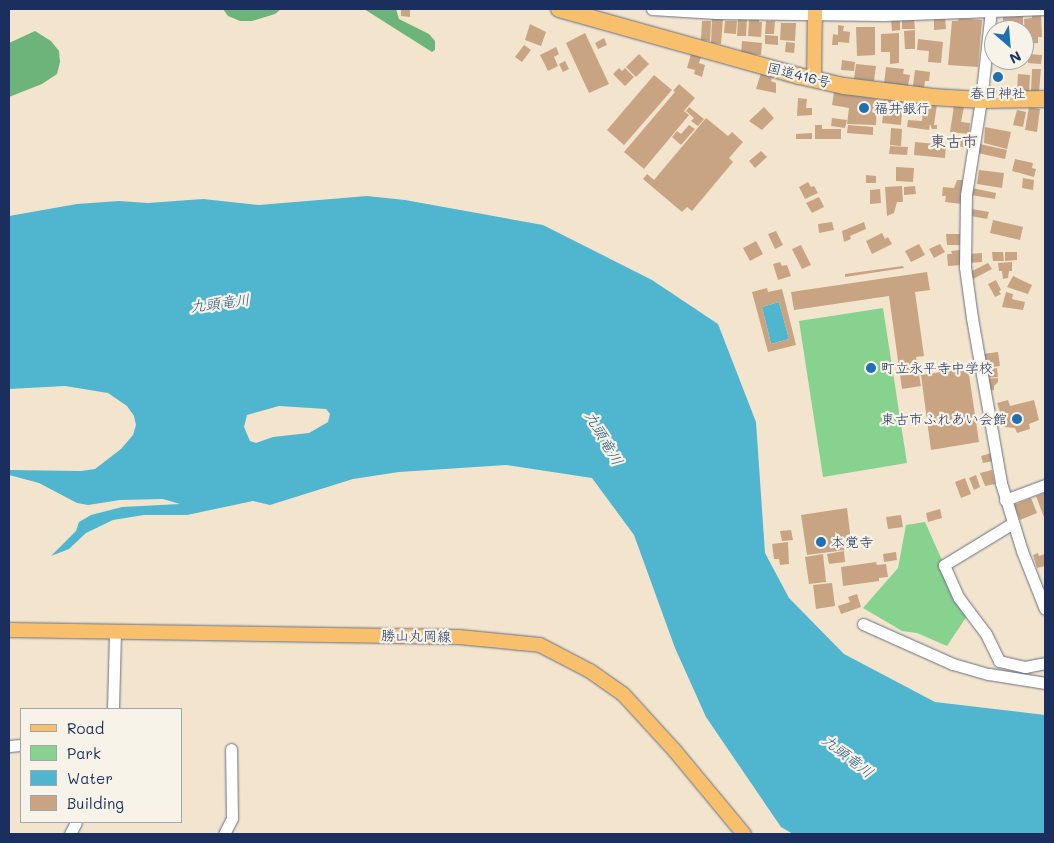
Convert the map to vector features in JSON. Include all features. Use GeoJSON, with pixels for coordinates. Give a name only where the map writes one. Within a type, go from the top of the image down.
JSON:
{"type":"FeatureCollection","features":[{"type":"Feature","properties":{"kind":"highway","name":"国道416号"},"geometry":{"type":"LineString","coordinates":[[559,9],[814,79],[887,92],[982,100],[1045,98]]}},
{"type":"Feature","properties":{"kind":"main road"},"geometry":{"type":"LineString","coordinates":[[814,79],[815,11]]}},
{"type":"Feature","properties":{"kind":"main road","name":"勝山丸岡線"},"geometry":{"type":"LineString","coordinates":[[9,630],[115,630],[459,637],[540,645],[590,671],[623,694],[675,750],[744,834]]}},
{"type":"Feature","properties":{"kind":"street"},"geometry":{"type":"LineString","coordinates":[[652,9],[815,11],[884,15],[1004,9],[1045,9]]}},
{"type":"Feature","properties":{"kind":"street"},"geometry":{"type":"LineString","coordinates":[[991,10],[982,100],[966,195],[965,267],[973,327],[1005,500],[1045,609]]}},
{"type":"Feature","properties":{"kind":"street"},"geometry":{"type":"LineString","coordinates":[[1005,500],[1045,485]]}},
{"type":"Feature","properties":{"kind":"street"},"geometry":{"type":"LineString","coordinates":[[1013,523],[944,565],[959,598],[986,634],[999,662],[1025,667],[1045,663]]}},
{"type":"Feature","properties":{"kind":"street"},"geometry":{"type":"LineString","coordinates":[[863,624],[953,664],[989,674],[1045,683]]}},
{"type":"Feature","properties":{"kind":"street"},"geometry":{"type":"LineString","coordinates":[[113,708],[115,630]]}},
{"type":"Feature","properties":{"kind":"street"},"geometry":{"type":"LineString","coordinates":[[224,834],[232,818],[231,749]]}},
{"type":"Feature","properties":{"kind":"green space"},"geometry":{"type":"Polygon","coordinates":[[[223,9],[281,9],[275,14],[252,21],[240,21],[228,16],[223,9]]]}},
{"type":"Feature","properties":{"kind":"green space"},"geometry":{"type":"Polygon","coordinates":[[[364,9],[396,9],[399,19],[429,34],[435,41],[435,50],[432,52],[364,9]]]}},
{"type":"Feature","properties":{"kind":"green space"},"geometry":{"type":"Polygon","coordinates":[[[35,31],[51,41],[59,51],[60,62],[57,74],[42,84],[9,97],[9,43],[35,31]]]}},
{"type":"Feature","properties":{"kind":"green space"},"geometry":{"type":"Polygon","coordinates":[[[883,308],[907,463],[823,477],[799,321],[883,308]]]}},
{"type":"Feature","properties":{"kind":"green space"},"geometry":{"type":"Polygon","coordinates":[[[925,522],[967,616],[947,646],[917,633],[902,631],[863,608],[898,568],[906,525],[925,522]]]}},
{"type":"Feature","properties":{"kind":"water","name":"九頭竜川"},"geometry":{"type":"Polygon","coordinates":[[[367,196],[405,200],[543,225],[652,280],[718,324],[756,422],[765,553],[789,598],[844,654],[935,702],[1045,715],[1045,834],[793,834],[781,827],[706,717],[675,648],[634,535],[592,478],[506,465],[399,472],[353,479],[270,505],[253,501],[187,515],[144,515],[113,520],[86,533],[69,549],[51,556],[76,531],[79,522],[91,515],[122,507],[180,504],[163,499],[120,500],[88,505],[77,503],[39,483],[9,475],[9,470],[81,471],[95,469],[121,449],[133,435],[136,425],[134,416],[127,406],[108,393],[65,386],[9,389],[9,216],[77,204],[119,201],[148,203],[203,199],[259,205],[367,196]],[[279,406],[247,415],[244,427],[250,441],[256,443],[273,437],[309,433],[328,422],[330,414],[326,409],[279,406]]]}},
{"type":"Feature","properties":{"kind":"water"},"geometry":{"type":"Polygon","coordinates":[[[779,302],[789,339],[771,344],[762,307],[779,302]]]}},
{"type":"Feature","properties":{"kind":"building"},"geometry":{"type":"Polygon","coordinates":[[[401,9],[410,9],[410,17],[401,16],[401,9]]]}},
{"type":"Feature","properties":{"kind":"building"},"geometry":{"type":"Polygon","coordinates":[[[1032,15],[1041,15],[1042,37],[1038,37],[1038,43],[1034,43],[1034,20],[1024,20],[1032,18],[1032,15]]]}},
{"type":"Feature","properties":{"kind":"building"},"geometry":{"type":"Polygon","coordinates":[[[1023,16],[1023,20],[1003,20],[1003,17],[1023,16]]]}},
{"type":"Feature","properties":{"kind":"building"},"geometry":{"type":"Polygon","coordinates":[[[712,18],[723,19],[721,44],[711,43],[712,18]]]}},
{"type":"Feature","properties":{"kind":"building"},"geometry":{"type":"Polygon","coordinates":[[[738,18],[747,19],[746,36],[737,36],[738,18]]]}},
{"type":"Feature","properties":{"kind":"building"},"geometry":{"type":"Polygon","coordinates":[[[945,18],[946,29],[934,30],[934,19],[945,18]]]}},
{"type":"Feature","properties":{"kind":"building"},"geometry":{"type":"Polygon","coordinates":[[[959,18],[982,20],[978,67],[948,65],[952,21],[958,21],[959,18]]]}},
{"type":"Feature","properties":{"kind":"building"},"geometry":{"type":"Polygon","coordinates":[[[749,19],[759,19],[759,22],[762,22],[761,37],[748,36],[749,19]]]}},
{"type":"Feature","properties":{"kind":"building"},"geometry":{"type":"Polygon","coordinates":[[[914,19],[915,29],[902,29],[902,20],[914,19]]]}},
{"type":"Feature","properties":{"kind":"building"},"geometry":{"type":"Polygon","coordinates":[[[891,20],[900,20],[900,30],[892,31],[891,20]]]}},
{"type":"Feature","properties":{"kind":"building"},"geometry":{"type":"Polygon","coordinates":[[[702,21],[711,21],[710,41],[701,40],[702,21]]]}},
{"type":"Feature","properties":{"kind":"building"},"geometry":{"type":"Polygon","coordinates":[[[725,21],[737,21],[736,34],[724,33],[725,21]]]}},
{"type":"Feature","properties":{"kind":"building"},"geometry":{"type":"Polygon","coordinates":[[[766,21],[775,21],[774,34],[765,34],[766,21]]]}},
{"type":"Feature","properties":{"kind":"building"},"geometry":{"type":"Polygon","coordinates":[[[781,23],[796,23],[795,41],[780,40],[781,23]]]}},
{"type":"Feature","properties":{"kind":"building"},"geometry":{"type":"Polygon","coordinates":[[[530,24],[546,32],[541,46],[525,40],[530,24]]]}},
{"type":"Feature","properties":{"kind":"building"},"geometry":{"type":"Polygon","coordinates":[[[838,25],[844,26],[843,31],[850,32],[849,43],[838,42],[838,45],[832,45],[833,34],[838,35],[838,25]]]}},
{"type":"Feature","properties":{"kind":"building"},"geometry":{"type":"Polygon","coordinates":[[[856,27],[875,27],[875,55],[857,56],[856,27]]]}},
{"type":"Feature","properties":{"kind":"building"},"geometry":{"type":"Polygon","coordinates":[[[915,30],[915,49],[905,49],[904,31],[915,30]]]}},
{"type":"Feature","properties":{"kind":"building"},"geometry":{"type":"Polygon","coordinates":[[[585,33],[609,84],[589,93],[566,43],[585,33]]]}},
{"type":"Feature","properties":{"kind":"building"},"geometry":{"type":"Polygon","coordinates":[[[899,33],[899,63],[890,64],[890,52],[881,52],[881,34],[899,33]]]}},
{"type":"Feature","properties":{"kind":"building"},"geometry":{"type":"Polygon","coordinates":[[[765,35],[778,36],[778,45],[765,44],[765,35]]]}},
{"type":"Feature","properties":{"kind":"building"},"geometry":{"type":"Polygon","coordinates":[[[604,38],[607,45],[598,49],[595,43],[604,38]]]}},
{"type":"Feature","properties":{"kind":"building"},"geometry":{"type":"Polygon","coordinates":[[[918,39],[943,42],[941,63],[928,62],[929,51],[917,50],[918,39]]]}},
{"type":"Feature","properties":{"kind":"building"},"geometry":{"type":"Polygon","coordinates":[[[742,41],[762,43],[761,55],[741,54],[742,41]]]}},
{"type":"Feature","properties":{"kind":"building"},"geometry":{"type":"Polygon","coordinates":[[[786,42],[795,43],[794,53],[785,52],[786,42]]]}},
{"type":"Feature","properties":{"kind":"building"},"geometry":{"type":"Polygon","coordinates":[[[524,45],[531,50],[522,62],[515,57],[524,45]]]}},
{"type":"Feature","properties":{"kind":"building"},"geometry":{"type":"Polygon","coordinates":[[[556,47],[559,54],[554,57],[558,66],[548,71],[540,55],[556,47]]]}},
{"type":"Feature","properties":{"kind":"building"},"geometry":{"type":"Polygon","coordinates":[[[639,54],[649,64],[636,77],[626,67],[639,54]]]}},
{"type":"Feature","properties":{"kind":"building"},"geometry":{"type":"Polygon","coordinates":[[[691,54],[701,57],[699,63],[705,65],[702,77],[694,74],[695,70],[687,68],[691,54]]]}},
{"type":"Feature","properties":{"kind":"building"},"geometry":{"type":"Polygon","coordinates":[[[1034,54],[1042,55],[1041,64],[1034,63],[1034,54]]]}},
{"type":"Feature","properties":{"kind":"building"},"geometry":{"type":"Polygon","coordinates":[[[842,60],[855,62],[854,71],[841,70],[842,60]]]}},
{"type":"Feature","properties":{"kind":"building"},"geometry":{"type":"Polygon","coordinates":[[[565,61],[569,69],[563,72],[559,64],[565,61]]]}},
{"type":"Feature","properties":{"kind":"building"},"geometry":{"type":"Polygon","coordinates":[[[856,64],[876,66],[874,81],[854,79],[856,64]]]}},
{"type":"Feature","properties":{"kind":"building"},"geometry":{"type":"Polygon","coordinates":[[[886,67],[904,69],[903,74],[910,75],[908,86],[884,84],[886,67]]]}},
{"type":"Feature","properties":{"kind":"building"},"geometry":{"type":"Polygon","coordinates":[[[619,68],[622,71],[625,68],[634,77],[625,86],[613,74],[619,68]]]}},
{"type":"Feature","properties":{"kind":"building"},"geometry":{"type":"Polygon","coordinates":[[[1041,69],[1039,92],[1031,92],[1032,70],[1041,69]]]}},
{"type":"Feature","properties":{"kind":"building"},"geometry":{"type":"Polygon","coordinates":[[[915,70],[930,72],[929,81],[925,81],[924,88],[913,86],[915,70]]]}},
{"type":"Feature","properties":{"kind":"building"},"geometry":{"type":"Polygon","coordinates":[[[761,73],[772,76],[771,81],[776,83],[776,93],[756,89],[761,73]]]}},
{"type":"Feature","properties":{"kind":"building"},"geometry":{"type":"Polygon","coordinates":[[[1018,74],[1030,75],[1029,93],[1017,92],[1018,74]]]}},
{"type":"Feature","properties":{"kind":"building"},"geometry":{"type":"Polygon","coordinates":[[[654,75],[672,90],[624,145],[607,130],[654,75]]]}},
{"type":"Feature","properties":{"kind":"building"},"geometry":{"type":"Polygon","coordinates":[[[679,84],[695,98],[684,111],[689,115],[644,169],[624,152],[675,92],[673,91],[679,84]]]}},
{"type":"Feature","properties":{"kind":"building"},"geometry":{"type":"Polygon","coordinates":[[[834,92],[877,99],[876,125],[847,124],[849,108],[832,105],[834,92]]]}},
{"type":"Feature","properties":{"kind":"building"},"geometry":{"type":"Polygon","coordinates":[[[798,98],[807,99],[806,108],[812,108],[812,115],[797,116],[798,98]]]}},
{"type":"Feature","properties":{"kind":"building"},"geometry":{"type":"Polygon","coordinates":[[[884,99],[903,101],[902,110],[883,108],[884,99]]]}},
{"type":"Feature","properties":{"kind":"building"},"geometry":{"type":"Polygon","coordinates":[[[924,103],[937,104],[934,125],[937,125],[937,129],[932,129],[930,124],[929,130],[907,127],[908,120],[922,121],[924,103]]]}},
{"type":"Feature","properties":{"kind":"building"},"geometry":{"type":"Polygon","coordinates":[[[954,106],[964,107],[961,122],[970,123],[969,134],[950,132],[954,106]]]}},
{"type":"Feature","properties":{"kind":"building"},"geometry":{"type":"Polygon","coordinates":[[[689,107],[704,119],[698,126],[691,121],[694,118],[686,111],[689,107]]]}},
{"type":"Feature","properties":{"kind":"building"},"geometry":{"type":"Polygon","coordinates":[[[764,107],[774,118],[762,130],[749,121],[764,107]]]}},
{"type":"Feature","properties":{"kind":"building"},"geometry":{"type":"Polygon","coordinates":[[[1029,107],[1040,109],[1037,132],[1025,130],[1029,107]]]}},
{"type":"Feature","properties":{"kind":"building"},"geometry":{"type":"Polygon","coordinates":[[[884,109],[902,111],[901,125],[882,123],[884,109]]]}},
{"type":"Feature","properties":{"kind":"building"},"geometry":{"type":"Polygon","coordinates":[[[1017,110],[1026,112],[1023,127],[1013,125],[1017,110]]]}},
{"type":"Feature","properties":{"kind":"building"},"geometry":{"type":"Polygon","coordinates":[[[706,118],[728,136],[732,132],[743,142],[729,158],[733,162],[692,211],[687,207],[682,212],[643,179],[647,174],[654,180],[706,118]]]}},
{"type":"Feature","properties":{"kind":"building"},"geometry":{"type":"Polygon","coordinates":[[[832,118],[847,120],[845,128],[831,126],[832,118]]]}},
{"type":"Feature","properties":{"kind":"building"},"geometry":{"type":"Polygon","coordinates":[[[689,125],[695,129],[681,145],[672,137],[677,131],[681,134],[689,125]]]}},
{"type":"Feature","properties":{"kind":"building"},"geometry":{"type":"Polygon","coordinates":[[[815,125],[822,125],[822,129],[841,129],[841,139],[815,139],[815,125]]]}},
{"type":"Feature","properties":{"kind":"building"},"geometry":{"type":"Polygon","coordinates":[[[848,125],[873,127],[873,135],[847,133],[848,125]]]}},
{"type":"Feature","properties":{"kind":"building"},"geometry":{"type":"Polygon","coordinates":[[[985,127],[1011,132],[1007,149],[984,143],[985,127]]]}},
{"type":"Feature","properties":{"kind":"building"},"geometry":{"type":"Polygon","coordinates":[[[891,128],[902,129],[901,146],[890,145],[891,128]]]}},
{"type":"Feature","properties":{"kind":"building"},"geometry":{"type":"Polygon","coordinates":[[[812,133],[812,139],[796,139],[796,134],[812,133]]]}},
{"type":"Feature","properties":{"kind":"building"},"geometry":{"type":"Polygon","coordinates":[[[952,136],[969,139],[967,148],[950,145],[952,136]]]}},
{"type":"Feature","properties":{"kind":"building"},"geometry":{"type":"Polygon","coordinates":[[[915,142],[946,145],[945,158],[914,155],[915,142]]]}},
{"type":"Feature","properties":{"kind":"building"},"geometry":{"type":"Polygon","coordinates":[[[980,144],[1007,150],[1005,159],[978,153],[980,144]]]}},
{"type":"Feature","properties":{"kind":"building"},"geometry":{"type":"Polygon","coordinates":[[[890,146],[908,147],[907,155],[889,154],[890,146]]]}},
{"type":"Feature","properties":{"kind":"building"},"geometry":{"type":"Polygon","coordinates":[[[761,151],[767,157],[755,168],[749,161],[761,151]]]}},
{"type":"Feature","properties":{"kind":"building"},"geometry":{"type":"Polygon","coordinates":[[[1015,159],[1033,163],[1032,168],[1036,169],[1034,177],[1012,171],[1015,159]]]}},
{"type":"Feature","properties":{"kind":"building"},"geometry":{"type":"Polygon","coordinates":[[[896,167],[914,168],[913,182],[896,181],[896,167]]]}},
{"type":"Feature","properties":{"kind":"building"},"geometry":{"type":"Polygon","coordinates":[[[979,170],[1004,173],[1002,188],[977,184],[979,170]]]}},
{"type":"Feature","properties":{"kind":"building"},"geometry":{"type":"Polygon","coordinates":[[[866,175],[876,176],[876,183],[866,183],[866,175]]]}},
{"type":"Feature","properties":{"kind":"building"},"geometry":{"type":"Polygon","coordinates":[[[1023,178],[1034,180],[1033,190],[1022,188],[1023,178]]]}},
{"type":"Feature","properties":{"kind":"building"},"geometry":{"type":"Polygon","coordinates":[[[957,180],[963,180],[962,204],[945,202],[946,196],[942,196],[943,187],[954,188],[957,180]]]}},
{"type":"Feature","properties":{"kind":"building"},"geometry":{"type":"Polygon","coordinates":[[[808,182],[811,187],[814,186],[818,193],[805,199],[799,187],[808,182]]]}},
{"type":"Feature","properties":{"kind":"building"},"geometry":{"type":"Polygon","coordinates":[[[902,186],[903,202],[897,202],[894,213],[887,216],[885,187],[902,186]]]}},
{"type":"Feature","properties":{"kind":"building"},"geometry":{"type":"Polygon","coordinates":[[[915,186],[916,194],[904,195],[904,187],[915,186]]]}},
{"type":"Feature","properties":{"kind":"building"},"geometry":{"type":"Polygon","coordinates":[[[972,188],[996,193],[995,199],[971,195],[972,188]]]}},
{"type":"Feature","properties":{"kind":"building"},"geometry":{"type":"Polygon","coordinates":[[[880,189],[881,203],[870,204],[870,190],[880,189]]]}},
{"type":"Feature","properties":{"kind":"building"},"geometry":{"type":"Polygon","coordinates":[[[819,197],[824,207],[812,213],[806,203],[819,197]]]}},
{"type":"Feature","properties":{"kind":"building"},"geometry":{"type":"Polygon","coordinates":[[[972,209],[989,212],[987,219],[971,216],[972,209]]]}},
{"type":"Feature","properties":{"kind":"building"},"geometry":{"type":"Polygon","coordinates":[[[993,220],[1023,227],[1020,240],[990,233],[993,220]]]}},
{"type":"Feature","properties":{"kind":"building"},"geometry":{"type":"Polygon","coordinates":[[[832,222],[834,230],[819,233],[818,224],[832,222]]]}},
{"type":"Feature","properties":{"kind":"building"},"geometry":{"type":"Polygon","coordinates":[[[864,222],[866,229],[850,236],[851,239],[844,242],[842,231],[864,222]]]}},
{"type":"Feature","properties":{"kind":"building"},"geometry":{"type":"Polygon","coordinates":[[[776,231],[783,245],[775,249],[768,234],[776,231]]]}},
{"type":"Feature","properties":{"kind":"building"},"geometry":{"type":"Polygon","coordinates":[[[882,233],[885,239],[888,237],[892,244],[872,254],[866,241],[882,233]]]}},
{"type":"Feature","properties":{"kind":"building"},"geometry":{"type":"Polygon","coordinates":[[[946,234],[961,234],[961,245],[947,245],[946,234]]]}},
{"type":"Feature","properties":{"kind":"building"},"geometry":{"type":"Polygon","coordinates":[[[756,241],[763,254],[750,261],[743,248],[756,241]]]}},
{"type":"Feature","properties":{"kind":"building"},"geometry":{"type":"Polygon","coordinates":[[[919,244],[925,255],[911,262],[905,251],[919,244]]]}},
{"type":"Feature","properties":{"kind":"building"},"geometry":{"type":"Polygon","coordinates":[[[940,244],[945,252],[934,258],[929,249],[940,244]]]}},
{"type":"Feature","properties":{"kind":"building"},"geometry":{"type":"Polygon","coordinates":[[[801,245],[811,265],[802,269],[792,249],[801,245]]]}},
{"type":"Feature","properties":{"kind":"building"},"geometry":{"type":"Polygon","coordinates":[[[960,250],[962,265],[948,266],[947,254],[952,254],[951,251],[960,250]]]}},
{"type":"Feature","properties":{"kind":"building"},"geometry":{"type":"Polygon","coordinates":[[[992,252],[1003,252],[1004,261],[993,261],[992,252]]]}},
{"type":"Feature","properties":{"kind":"building"},"geometry":{"type":"Polygon","coordinates":[[[1005,252],[1017,252],[1017,260],[1005,261],[1005,252]]]}},
{"type":"Feature","properties":{"kind":"building"},"geometry":{"type":"Polygon","coordinates":[[[982,253],[982,262],[970,263],[969,254],[982,253]]]}},
{"type":"Feature","properties":{"kind":"building"},"geometry":{"type":"Polygon","coordinates":[[[780,262],[782,266],[787,265],[791,276],[778,280],[773,264],[780,262]]]}},
{"type":"Feature","properties":{"kind":"building"},"geometry":{"type":"Polygon","coordinates":[[[1012,262],[1012,271],[1009,271],[1008,278],[1003,279],[998,263],[1012,262]]]}},
{"type":"Feature","properties":{"kind":"building"},"geometry":{"type":"Polygon","coordinates":[[[988,263],[992,269],[973,279],[970,272],[988,263]]]}},
{"type":"Feature","properties":{"kind":"building"},"geometry":{"type":"Polygon","coordinates":[[[903,266],[904,268],[845,277],[845,274],[903,266]]]}},
{"type":"Feature","properties":{"kind":"building"},"geometry":{"type":"Polygon","coordinates":[[[927,272],[930,290],[915,292],[924,356],[916,357],[921,386],[902,389],[889,296],[794,310],[791,292],[927,272]]]}},
{"type":"Feature","properties":{"kind":"building"},"geometry":{"type":"Polygon","coordinates":[[[1013,276],[1032,285],[1028,294],[1007,287],[1013,276]]]}},
{"type":"Feature","properties":{"kind":"building"},"geometry":{"type":"Polygon","coordinates":[[[996,280],[1001,294],[995,297],[988,284],[996,280]]]}},
{"type":"Feature","properties":{"kind":"building"},"geometry":{"type":"Polygon","coordinates":[[[767,288],[768,292],[782,289],[796,345],[768,352],[752,292],[767,288]],[[779,302],[762,307],[771,344],[789,339],[779,302]]]}},
{"type":"Feature","properties":{"kind":"building"},"geometry":{"type":"Polygon","coordinates":[[[1006,292],[1013,294],[1012,299],[1025,302],[1023,310],[1002,307],[1006,292]]]}},
{"type":"Feature","properties":{"kind":"building"},"geometry":{"type":"Polygon","coordinates":[[[998,352],[1000,366],[985,368],[983,354],[998,352]]]}},
{"type":"Feature","properties":{"kind":"building"},"geometry":{"type":"Polygon","coordinates":[[[968,368],[979,442],[931,450],[921,375],[968,368]]]}},
{"type":"Feature","properties":{"kind":"building"},"geometry":{"type":"Polygon","coordinates":[[[997,368],[998,377],[986,378],[985,370],[997,368]]]}},
{"type":"Feature","properties":{"kind":"building"},"geometry":{"type":"Polygon","coordinates":[[[998,378],[994,390],[988,391],[986,379],[998,378]]]}},
{"type":"Feature","properties":{"kind":"building"},"geometry":{"type":"Polygon","coordinates":[[[1008,400],[1010,406],[1034,400],[1039,420],[1029,424],[1030,429],[1017,433],[1015,428],[1005,427],[997,403],[1008,400]]]}},
{"type":"Feature","properties":{"kind":"building"},"geometry":{"type":"Polygon","coordinates":[[[991,453],[993,461],[983,463],[981,456],[991,453]]]}},
{"type":"Feature","properties":{"kind":"building"},"geometry":{"type":"Polygon","coordinates":[[[992,470],[995,484],[985,486],[980,473],[992,470]]]}},
{"type":"Feature","properties":{"kind":"building"},"geometry":{"type":"Polygon","coordinates":[[[976,475],[980,487],[974,490],[969,478],[976,475]]]}},
{"type":"Feature","properties":{"kind":"building"},"geometry":{"type":"Polygon","coordinates":[[[965,478],[971,494],[961,498],[955,482],[965,478]]]}},
{"type":"Feature","properties":{"kind":"building"},"geometry":{"type":"Polygon","coordinates":[[[1045,493],[1045,520],[1036,496],[1045,493]]]}},
{"type":"Feature","properties":{"kind":"building"},"geometry":{"type":"Polygon","coordinates":[[[1031,498],[1037,513],[1020,520],[1014,505],[1031,498]]]}},
{"type":"Feature","properties":{"kind":"building"},"geometry":{"type":"Polygon","coordinates":[[[847,508],[852,549],[807,555],[801,515],[847,508]]]}},
{"type":"Feature","properties":{"kind":"building"},"geometry":{"type":"Polygon","coordinates":[[[940,509],[942,518],[928,522],[926,513],[940,509]]]}},
{"type":"Feature","properties":{"kind":"building"},"geometry":{"type":"Polygon","coordinates":[[[901,515],[903,527],[888,529],[886,517],[901,515]]]}},
{"type":"Feature","properties":{"kind":"building"},"geometry":{"type":"Polygon","coordinates":[[[791,530],[793,540],[782,541],[780,531],[791,530]]]}},
{"type":"Feature","properties":{"kind":"building"},"geometry":{"type":"Polygon","coordinates":[[[788,542],[789,564],[780,565],[779,559],[774,559],[772,544],[788,542]]]}},
{"type":"Feature","properties":{"kind":"building"},"geometry":{"type":"Polygon","coordinates":[[[844,551],[845,562],[829,564],[827,554],[844,551]]]}},
{"type":"Feature","properties":{"kind":"building"},"geometry":{"type":"Polygon","coordinates":[[[896,552],[897,560],[884,562],[883,554],[896,552]]]}},
{"type":"Feature","properties":{"kind":"building"},"geometry":{"type":"Polygon","coordinates":[[[1038,553],[1039,556],[1045,554],[1045,566],[1037,568],[1033,555],[1038,553]]]}},
{"type":"Feature","properties":{"kind":"building"},"geometry":{"type":"Polygon","coordinates":[[[823,554],[826,582],[809,584],[805,557],[823,554]]]}},
{"type":"Feature","properties":{"kind":"building"},"geometry":{"type":"Polygon","coordinates":[[[876,562],[877,565],[886,564],[888,577],[879,578],[879,581],[843,586],[841,567],[876,562]]]}},
{"type":"Feature","properties":{"kind":"building"},"geometry":{"type":"Polygon","coordinates":[[[832,583],[835,606],[816,609],[813,585],[832,583]]]}},
{"type":"Feature","properties":{"kind":"building"},"geometry":{"type":"Polygon","coordinates":[[[857,594],[861,607],[841,614],[838,606],[850,602],[848,597],[857,594]]]}},
{"type":"Feature","properties":{"kind":"place","name":"春日神社"},"geometry":{"type":"Point","coordinates":[998,77]}},
{"type":"Feature","properties":{"kind":"place","name":"福井銀行"},"geometry":{"type":"Point","coordinates":[864,108]}},
{"type":"Feature","properties":{"kind":"place","name":"町立永平寺中学校"},"geometry":{"type":"Point","coordinates":[871,368]}},
{"type":"Feature","properties":{"kind":"place","name":"東古市ふれあい会館"},"geometry":{"type":"Point","coordinates":[1017,419]}},
{"type":"Feature","properties":{"kind":"place","name":"本覚寺"},"geometry":{"type":"Point","coordinates":[821,542]}},
{"type":"Feature","properties":{"kind":"district","name":"東古市"},"geometry":{"type":"Point","coordinates":[954,141]}}]}
